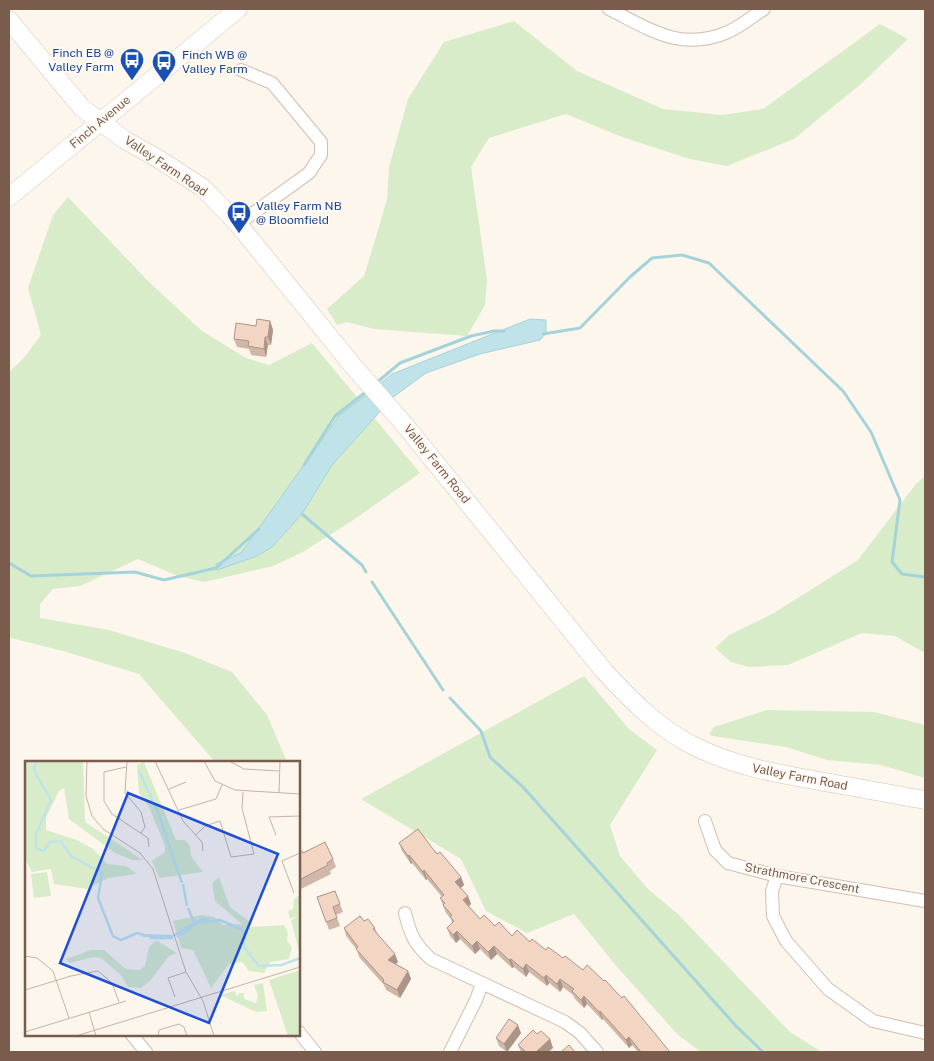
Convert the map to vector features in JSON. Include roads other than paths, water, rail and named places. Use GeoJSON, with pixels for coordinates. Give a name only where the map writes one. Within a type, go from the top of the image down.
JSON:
{"type":"FeatureCollection","features":[{"type":"Feature","properties":{"kind":"street","name":"Finch Avenue"},"geometry":{"type":"LineString","coordinates":[[9,197],[238,9]]}},
{"type":"Feature","properties":{"kind":"street"},"geometry":{"type":"LineString","coordinates":[[609,9],[661,35],[685,40],[708,39],[730,31],[764,9]]}},
{"type":"Feature","properties":{"kind":"street","name":"Valley Farm Road"},"geometry":{"type":"LineString","coordinates":[[9,20],[82,108],[100,122],[203,188],[238,224],[354,367],[404,424],[604,671],[638,706],[665,728],[691,744],[739,764],[776,774],[925,800]]}},
{"type":"Feature","properties":{"kind":"street"},"geometry":{"type":"LineString","coordinates":[[238,224],[309,173],[321,155],[321,142],[272,83],[241,70]]}},
{"type":"Feature","properties":{"kind":"street","name":"Strathmore Crescent"},"geometry":{"type":"LineString","coordinates":[[704,821],[715,850],[728,863],[777,876],[925,901]]}},
{"type":"Feature","properties":{"kind":"street"},"geometry":{"type":"LineString","coordinates":[[777,876],[772,891],[773,916],[786,941],[828,989],[873,1021],[925,1033]]}},
{"type":"Feature","properties":{"kind":"street"},"geometry":{"type":"LineString","coordinates":[[405,913],[408,928],[418,947],[431,959],[564,1022],[580,1033],[597,1052]]}},
{"type":"Feature","properties":{"kind":"street"},"geometry":{"type":"LineString","coordinates":[[450,1052],[482,984]]}},
{"type":"Feature","properties":{"kind":"street"},"geometry":{"type":"LineString","coordinates":[[300,1033],[315,1052]]}},
{"type":"Feature","properties":{"kind":"street"},"geometry":{"type":"LineString","coordinates":[[133,1036],[146,1052]]}},
{"type":"Feature","properties":{"kind":"water"},"geometry":{"type":"Polygon","coordinates":[[[530,319],[546,320],[546,333],[540,340],[480,354],[426,373],[392,398],[332,465],[302,514],[272,547],[257,556],[217,570],[216,564],[241,553],[339,416],[392,374],[530,319]]]}},
{"type":"Feature","properties":{"kind":"waterway"},"geometry":{"type":"LineString","coordinates":[[543,334],[580,328],[630,277],[652,258],[682,255],[709,263],[843,391],[871,432],[900,500],[892,562],[902,574],[925,577]]}},
{"type":"Feature","properties":{"kind":"waterway"},"geometry":{"type":"LineString","coordinates":[[375,384],[400,363],[471,336],[504,331]]}},
{"type":"Feature","properties":{"kind":"waterway"},"geometry":{"type":"LineString","coordinates":[[304,465],[335,416],[367,391]]}},
{"type":"Feature","properties":{"kind":"waterway"},"geometry":{"type":"LineString","coordinates":[[302,514],[362,565],[366,572]]}},
{"type":"Feature","properties":{"kind":"waterway"},"geometry":{"type":"LineString","coordinates":[[9,563],[31,576],[135,572],[164,580],[216,568],[259,529]]}},
{"type":"Feature","properties":{"kind":"waterway"},"geometry":{"type":"LineString","coordinates":[[372,582],[443,690]]}},
{"type":"Feature","properties":{"kind":"waterway"},"geometry":{"type":"LineString","coordinates":[[450,698],[481,731],[490,757],[523,787],[736,1026],[763,1052]]}},
{"type":"Feature","properties":{"kind":"place","name":"Finch EB @ Valley Farm"},"geometry":{"type":"Point","coordinates":[132,81]}},
{"type":"Feature","properties":{"kind":"place","name":"Finch WB @ Valley Farm"},"geometry":{"type":"Point","coordinates":[164,83]}},
{"type":"Feature","properties":{"kind":"place","name":"Valley Farm NB @ Bloomfield"},"geometry":{"type":"Point","coordinates":[239,234]}}]}
